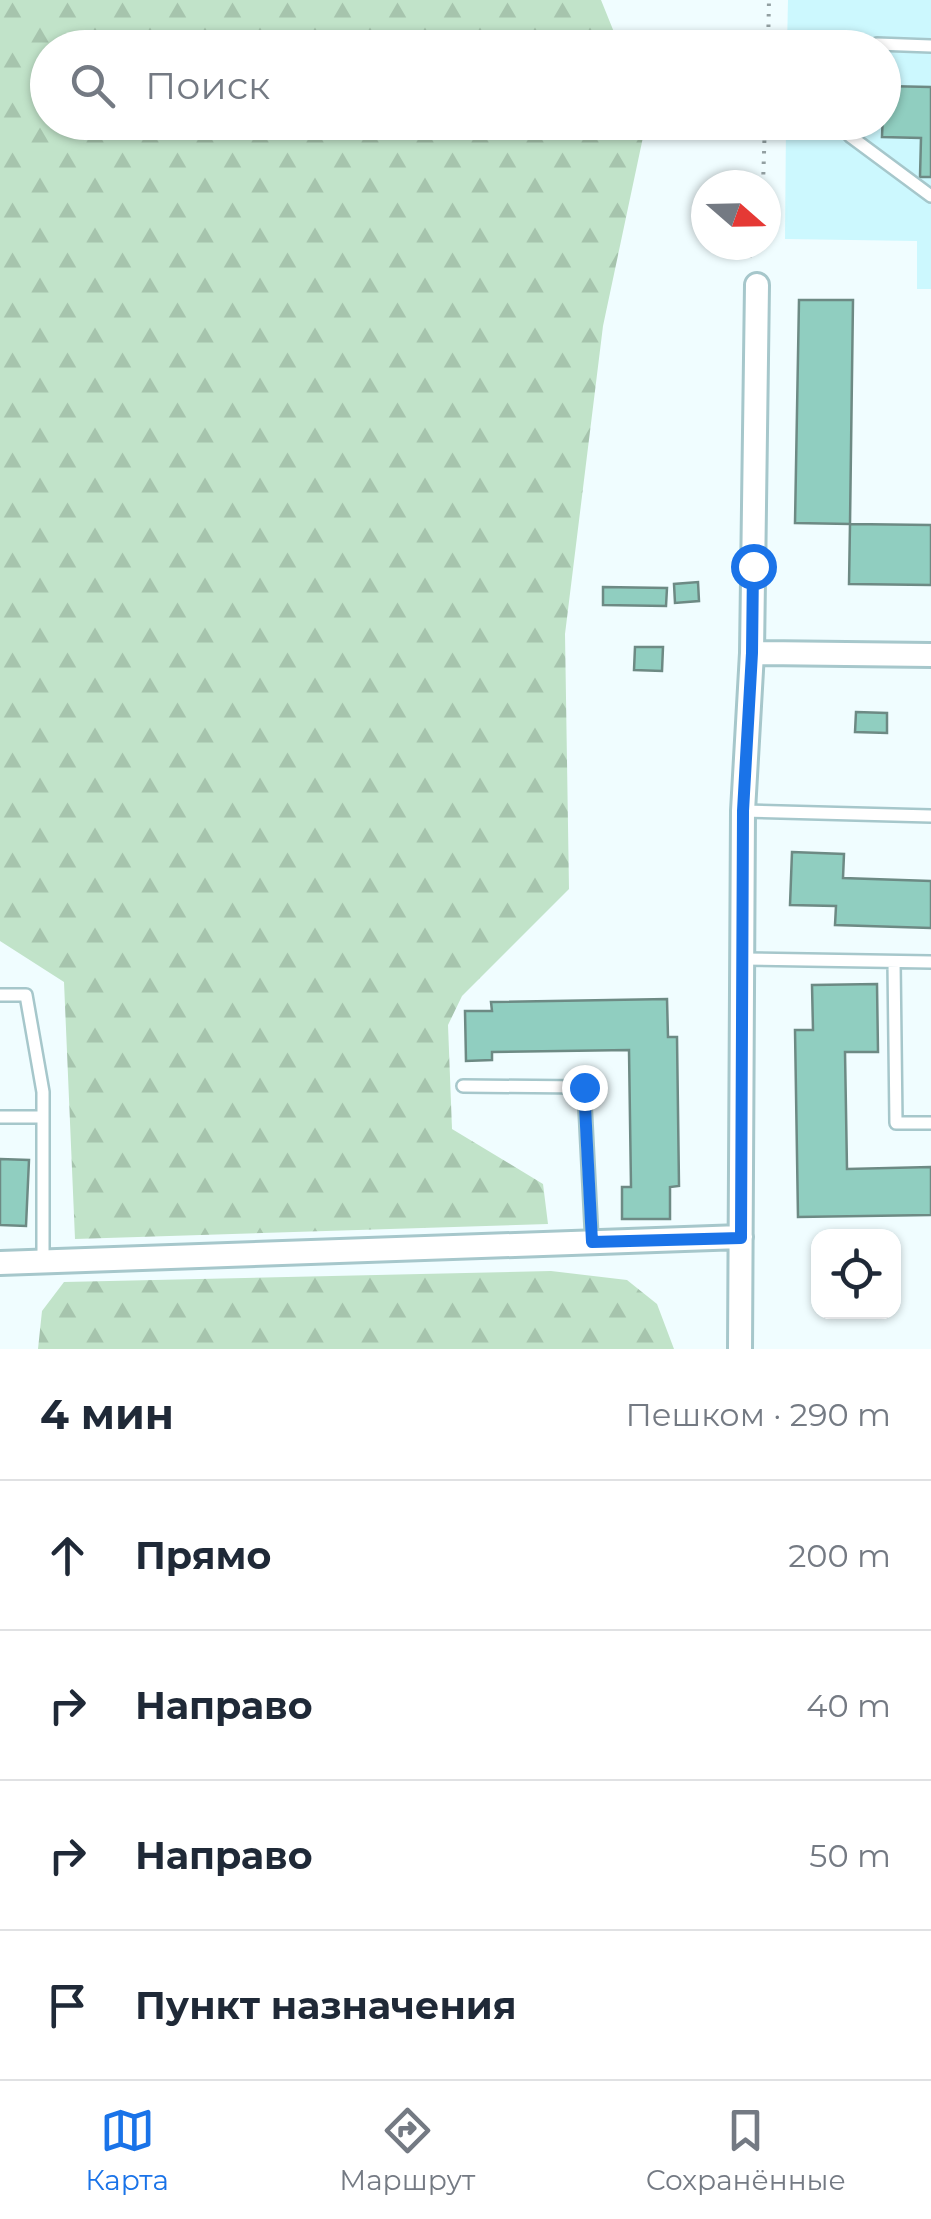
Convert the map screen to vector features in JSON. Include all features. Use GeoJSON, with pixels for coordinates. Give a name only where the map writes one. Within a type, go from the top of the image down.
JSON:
{"type":"FeatureCollection","features":[{"type":"Feature","properties":{"kind":"street"},"geometry":{"type":"LineString","coordinates":[[740,1349],[743,811],[752,653],[757,284]]}},
{"type":"Feature","properties":{"kind":"street"},"geometry":{"type":"LineString","coordinates":[[752,653],[931,655]]}},
{"type":"Feature","properties":{"kind":"street"},"geometry":{"type":"LineString","coordinates":[[0,1263],[741,1238]]}},
{"type":"Feature","properties":{"kind":"lane"},"geometry":{"type":"LineString","coordinates":[[901,45],[931,46]]}},
{"type":"Feature","properties":{"kind":"lane"},"geometry":{"type":"LineString","coordinates":[[855,140],[931,196]]}},
{"type":"Feature","properties":{"kind":"lane"},"geometry":{"type":"LineString","coordinates":[[743,811],[931,816]]}},
{"type":"Feature","properties":{"kind":"lane"},"geometry":{"type":"LineString","coordinates":[[742,959],[931,962]]}},
{"type":"Feature","properties":{"kind":"lane"},"geometry":{"type":"LineString","coordinates":[[894,962],[896,1123],[931,1123]]}},
{"type":"Feature","properties":{"kind":"lane"},"geometry":{"type":"LineString","coordinates":[[0,995],[26,995],[43,1092],[43,1261]]}},
{"type":"Feature","properties":{"kind":"lane"},"geometry":{"type":"LineString","coordinates":[[463,1086],[584,1087],[592,1242]]}},
{"type":"Feature","properties":{"kind":"lane"},"geometry":{"type":"LineString","coordinates":[[0,1117],[43,1117]]}},
{"type":"Feature","properties":{"kind":"path"},"geometry":{"type":"LineString","coordinates":[[769,30],[770,0]]}},
{"type":"Feature","properties":{"kind":"path"},"geometry":{"type":"LineString","coordinates":[[763,170],[764,140]]}},
{"type":"Feature","properties":{"kind":"shaded area"},"geometry":{"type":"Polygon","coordinates":[[[788,0],[931,0],[931,289],[917,289],[917,241],[785,239],[786,140],[901,140],[901,30],[787,30],[788,0]]]}},
{"type":"Feature","properties":{"kind":"green space"},"geometry":{"type":"Polygon","coordinates":[[[0,0],[601,0],[613,30],[30,30],[30,140],[642,140],[603,326],[565,634],[569,889],[462,996],[448,1025],[452,1129],[543,1184],[548,1224],[75,1239],[64,982],[0,941],[0,0]]]}},
{"type":"Feature","properties":{"kind":"green space"},"geometry":{"type":"Polygon","coordinates":[[[551,1271],[627,1280],[657,1304],[674,1349],[38,1349],[42,1311],[64,1282],[551,1271]]]}},
{"type":"Feature","properties":{"kind":"building"},"geometry":{"type":"Polygon","coordinates":[[[901,86],[931,87],[931,177],[920,177],[921,138],[901,137],[901,86]]]}},
{"type":"Feature","properties":{"kind":"building"},"geometry":{"type":"Polygon","coordinates":[[[799,300],[853,300],[850,524],[795,523],[799,300]]]}},
{"type":"Feature","properties":{"kind":"building"},"geometry":{"type":"Polygon","coordinates":[[[850,524],[931,525],[931,585],[849,584],[850,524]]]}},
{"type":"Feature","properties":{"kind":"building"},"geometry":{"type":"Polygon","coordinates":[[[698,582],[699,601],[675,603],[674,584],[698,582]]]}},
{"type":"Feature","properties":{"kind":"building"},"geometry":{"type":"Polygon","coordinates":[[[603,587],[667,588],[666,606],[603,605],[603,587]]]}},
{"type":"Feature","properties":{"kind":"building"},"geometry":{"type":"Polygon","coordinates":[[[635,647],[663,647],[662,671],[634,670],[635,647]]]}},
{"type":"Feature","properties":{"kind":"building"},"geometry":{"type":"Polygon","coordinates":[[[856,712],[887,713],[887,733],[855,732],[856,712]]]}},
{"type":"Feature","properties":{"kind":"building"},"geometry":{"type":"Polygon","coordinates":[[[792,852],[844,854],[843,878],[931,881],[931,928],[835,925],[836,906],[790,905],[792,852]]]}},
{"type":"Feature","properties":{"kind":"building"},"geometry":{"type":"Polygon","coordinates":[[[877,984],[878,1052],[845,1052],[847,1169],[931,1167],[931,1215],[798,1217],[795,1030],[813,1030],[812,985],[877,984]]]}},
{"type":"Feature","properties":{"kind":"building"},"geometry":{"type":"Polygon","coordinates":[[[667,999],[668,1037],[677,1037],[679,1186],[670,1187],[670,1219],[622,1219],[622,1187],[631,1187],[629,1050],[492,1052],[492,1060],[466,1061],[465,1011],[492,1011],[491,1002],[667,999]]]}},
{"type":"Feature","properties":{"kind":"building"},"geometry":{"type":"Polygon","coordinates":[[[0,1159],[29,1160],[26,1226],[0,1225],[0,1159]]]}},
{"type":"Feature","properties":{"kind":"route"},"geometry":{"type":"LineString","coordinates":[[584,1087],[592,1242],[741,1238],[743,811],[753,566]]}}]}
